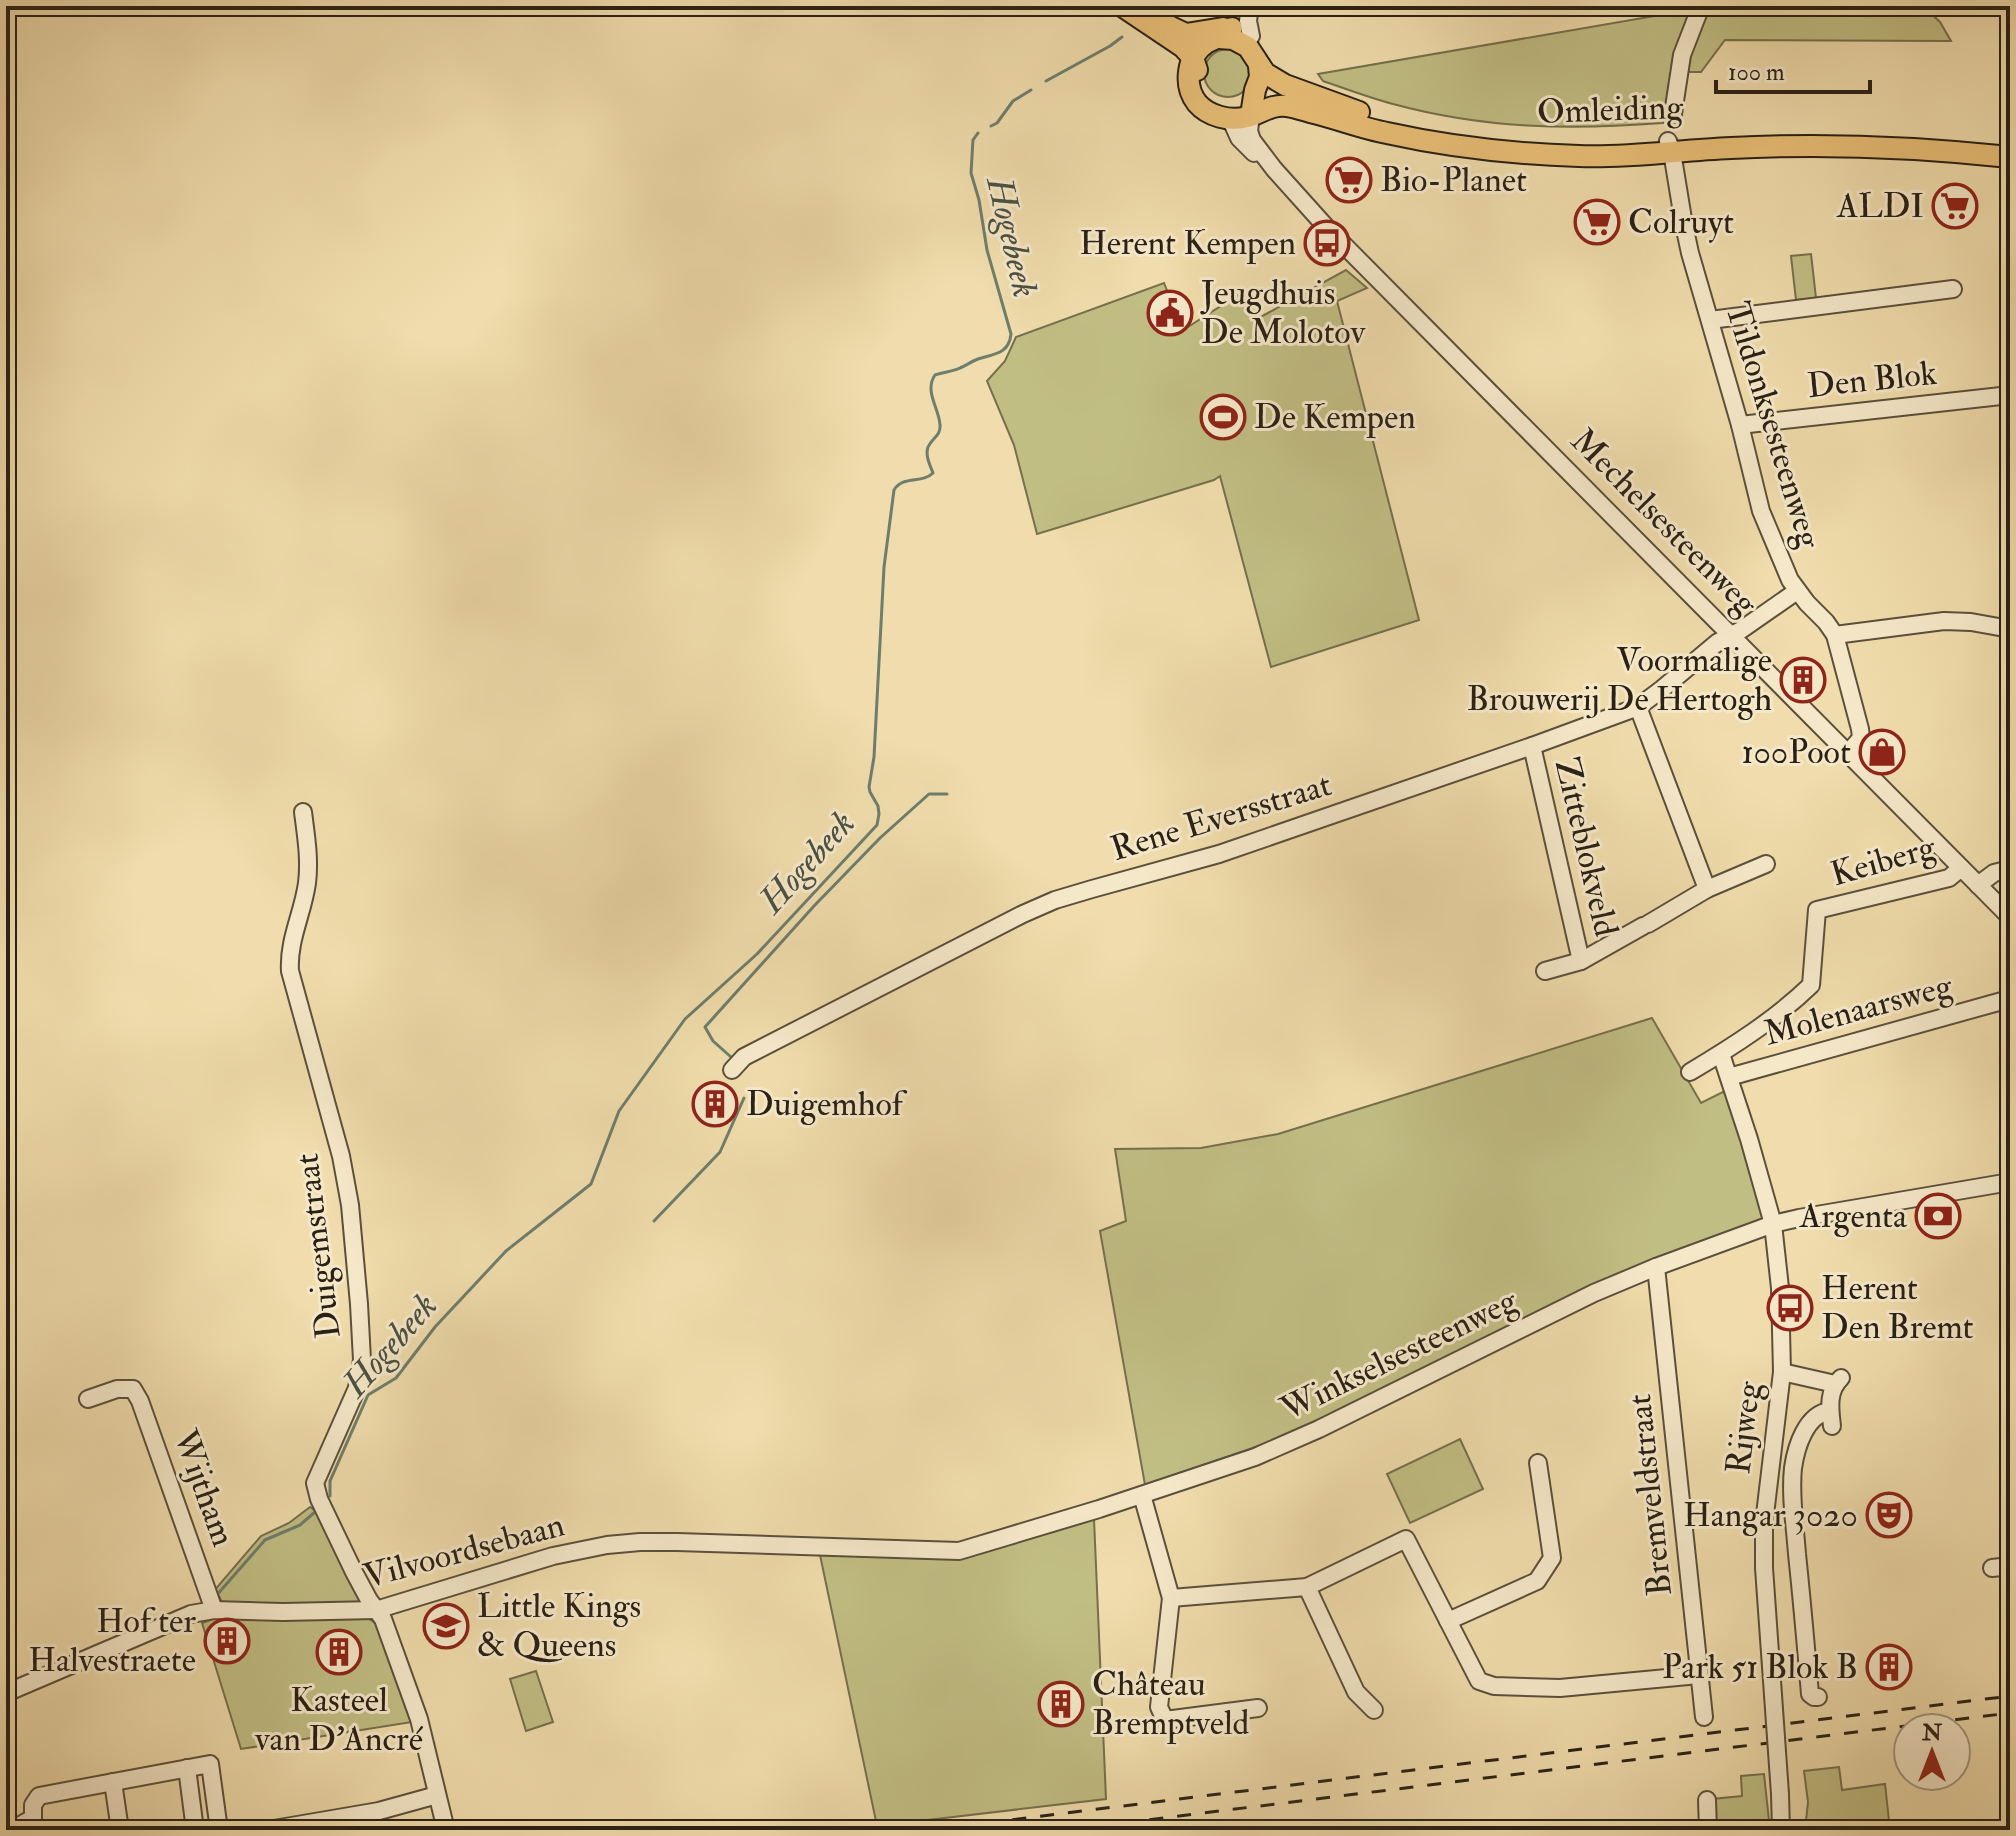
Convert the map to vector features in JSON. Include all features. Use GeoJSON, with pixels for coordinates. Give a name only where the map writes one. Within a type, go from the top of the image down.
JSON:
{"type":"FeatureCollection","features":[{"type":"Feature","properties":{"kind":"main road"},"geometry":{"type":"LineString","coordinates":[[1114,6],[1178,51],[1191,68]]}},
{"type":"Feature","properties":{"kind":"main road"},"geometry":{"type":"LineString","coordinates":[[1122,6],[1183,47],[1200,88],[1210,100],[1222,106],[1252,108]]}},
{"type":"Feature","properties":{"kind":"main road"},"geometry":{"type":"LineString","coordinates":[[1139,6],[1186,34],[1219,28],[1248,47],[1265,67]]}},
{"type":"Feature","properties":{"kind":"main road"},"geometry":{"type":"LineString","coordinates":[[1225,33],[1251,36],[1261,46],[1265,67],[1266,89],[1252,108],[1230,118],[1210,113],[1198,104],[1189,86],[1191,68],[1202,46],[1225,33]]}},
{"type":"Feature","properties":{"kind":"main road","name":"Omleiding"},"geometry":{"type":"LineString","coordinates":[[1265,67],[1294,89],[1338,105],[1454,138],[1569,147],[1832,145],[1917,148],[2010,157]]}},
{"type":"Feature","properties":{"kind":"main road","name":"Omleiding"},"geometry":{"type":"LineString","coordinates":[[1252,108],[1269,97],[1285,99],[1330,117],[1384,133],[1489,149],[1581,156],[1637,156],[1670,146],[1747,138],[1924,140],[2010,149]]}},
{"type":"Feature","properties":{"kind":"street"},"geometry":{"type":"LineString","coordinates":[[1225,33],[1238,19],[1242,6]]}},
{"type":"Feature","properties":{"kind":"street"},"geometry":{"type":"LineString","coordinates":[[1250,6],[1251,36]]}},
{"type":"Feature","properties":{"kind":"street"},"geometry":{"type":"LineString","coordinates":[[1673,114],[1682,55],[1701,6]]}},
{"type":"Feature","properties":{"kind":"street","name":"Mechelsesteenweg"},"geometry":{"type":"LineString","coordinates":[[1252,108],[1250,137],[1274,169]]}},
{"type":"Feature","properties":{"kind":"street","name":"Mechelsesteenweg"},"geometry":{"type":"LineString","coordinates":[[1230,118],[1239,138],[1274,169],[1335,235],[2010,917]]}},
{"type":"Feature","properties":{"kind":"street","name":"Tildonksesteenweg"},"geometry":{"type":"LineString","coordinates":[[1670,146],[1684,225],[1761,511],[1790,580],[1835,635],[1861,738],[1848,753]]}},
{"type":"Feature","properties":{"kind":"street"},"geometry":{"type":"LineString","coordinates":[[1710,320],[1953,289]]}},
{"type":"Feature","properties":{"kind":"street","name":"Den Blok"},"geometry":{"type":"LineString","coordinates":[[1740,425],[2010,395]]}},
{"type":"Feature","properties":{"kind":"street","name":"Rene Eversstraat"},"geometry":{"type":"LineString","coordinates":[[732,1070],[744,1057],[1055,900],[1219,854],[1638,707],[1718,642],[1797,591]]}},
{"type":"Feature","properties":{"kind":"street"},"geometry":{"type":"LineString","coordinates":[[1835,635],[1944,621],[2010,629]]}},
{"type":"Feature","properties":{"kind":"street"},"geometry":{"type":"LineString","coordinates":[[1638,707],[1707,889]]}},
{"type":"Feature","properties":{"kind":"street","name":"Zitteblokveld"},"geometry":{"type":"LineString","coordinates":[[1532,746],[1581,961]]}},
{"type":"Feature","properties":{"kind":"street","name":"Duigemstraat"},"geometry":{"type":"LineString","coordinates":[[303,812],[308,846],[307,886],[293,932],[290,971],[341,1156],[351,1219],[362,1360],[357,1388],[315,1483],[336,1536],[383,1619],[419,1719],[446,1830]]}},
{"type":"Feature","properties":{"kind":"street","name":"Zitteblokveld"},"geometry":{"type":"LineString","coordinates":[[1545,971],[1581,961],[1707,889],[1766,864]]}},
{"type":"Feature","properties":{"kind":"street","name":"Keiberg"},"geometry":{"type":"LineString","coordinates":[[1690,1072],[1721,1054],[1798,999],[1811,985],[1817,910],[1949,878],[1961,868]]}},
{"type":"Feature","properties":{"kind":"street"},"geometry":{"type":"LineString","coordinates":[[1978,885],[1994,873],[2010,869]]}},
{"type":"Feature","properties":{"kind":"street","name":"Molenaarsweg"},"geometry":{"type":"LineString","coordinates":[[1729,1077],[2002,1001]]}},
{"type":"Feature","properties":{"kind":"street"},"geometry":{"type":"LineString","coordinates":[[1721,1054],[1773,1224]]}},
{"type":"Feature","properties":{"kind":"street","name":"Winkselsesteenweg"},"geometry":{"type":"LineString","coordinates":[[810,1547],[959,1551],[1255,1457],[1319,1429],[1594,1293],[1773,1224],[2010,1182]]}},
{"type":"Feature","properties":{"kind":"street","name":"Rijweg"},"geometry":{"type":"LineString","coordinates":[[1773,1224],[1780,1288],[1782,1372],[1764,1523],[1764,1568],[1781,1830]]}},
{"type":"Feature","properties":{"kind":"street","name":"Bremveldstraat"},"geometry":{"type":"LineString","coordinates":[[1656,1267],[1704,1717]]}},
{"type":"Feature","properties":{"kind":"street"},"geometry":{"type":"LineString","coordinates":[[1782,1372],[1838,1381],[1830,1395],[1831,1419],[1824,1412],[1808,1424],[1793,1471],[1793,1514],[1810,1694],[1818,1697]]}},
{"type":"Feature","properties":{"kind":"street","name":"Wijtham"},"geometry":{"type":"LineString","coordinates":[[88,1399],[117,1389],[133,1389],[140,1401],[214,1610]]}},
{"type":"Feature","properties":{"kind":"street"},"geometry":{"type":"LineString","coordinates":[[1448,1621],[1537,1581],[1552,1558],[1538,1463]]}},
{"type":"Feature","properties":{"kind":"street"},"geometry":{"type":"LineString","coordinates":[[1142,1495],[1171,1598],[1159,1707],[1165,1720],[1258,1708]]}},
{"type":"Feature","properties":{"kind":"street"},"geometry":{"type":"LineString","coordinates":[[1171,1598],[1307,1587],[1406,1539],[1479,1681],[1494,1686],[1560,1688],[1699,1675]]}},
{"type":"Feature","properties":{"kind":"street","name":"Vilvoordsebaan"},"geometry":{"type":"LineString","coordinates":[[6,1693],[191,1614],[214,1610],[376,1610],[553,1556],[607,1545],[677,1542],[810,1547]]}},
{"type":"Feature","properties":{"kind":"street"},"geometry":{"type":"LineString","coordinates":[[1992,1568],[2010,1566]]}},
{"type":"Feature","properties":{"kind":"street"},"geometry":{"type":"LineString","coordinates":[[1307,1587],[1356,1692],[1374,1710]]}},
{"type":"Feature","properties":{"kind":"street"},"geometry":{"type":"LineString","coordinates":[[24,1827],[39,1796],[210,1764],[219,1830]]}},
{"type":"Feature","properties":{"kind":"street"},"geometry":{"type":"LineString","coordinates":[[187,1768],[195,1830]]}},
{"type":"Feature","properties":{"kind":"street"},"geometry":{"type":"LineString","coordinates":[[113,1782],[120,1830]]}},
{"type":"Feature","properties":{"kind":"street"},"geometry":{"type":"LineString","coordinates":[[268,1830],[379,1811],[437,1795]]}},
{"type":"Feature","properties":{"kind":"street"},"geometry":{"type":"LineString","coordinates":[[1707,1800],[1708,1830]]}},
{"type":"Feature","properties":{"kind":"shaded area"},"geometry":{"type":"Polygon","coordinates":[[[1706,6],[1923,6],[1940,22],[1951,41],[1725,40],[1701,72],[1686,72],[1688,50],[1706,6]]]}},
{"type":"Feature","properties":{"kind":"shaded area"},"geometry":{"type":"Polygon","coordinates":[[[1689,10],[1670,76],[1663,123],[1561,127],[1494,123],[1427,112],[1376,99],[1323,81],[1318,74],[1689,10]]]}},
{"type":"Feature","properties":{"kind":"shaded area"},"geometry":{"type":"Polygon","coordinates":[[[1228,49],[1245,56],[1252,73],[1245,90],[1228,97],[1211,90],[1204,73],[1211,56],[1228,49]]]}},
{"type":"Feature","properties":{"kind":"shaded area"},"geometry":{"type":"Polygon","coordinates":[[[1811,254],[1816,298],[1796,300],[1791,256],[1811,254]]]}},
{"type":"Feature","properties":{"kind":"shaded area"},"geometry":{"type":"Polygon","coordinates":[[[1346,270],[1367,288],[1337,301],[1419,620],[1271,667],[1220,476],[1037,534],[1014,445],[987,381],[1005,361],[1016,337],[1164,283],[1183,330],[1243,292],[1257,319],[1346,270]]]}},
{"type":"Feature","properties":{"kind":"shaded area"},"geometry":{"type":"Polygon","coordinates":[[[1652,1018],[1701,1103],[1737,1085],[1768,1218],[1617,1275],[1279,1439],[1145,1485],[1100,1231],[1126,1221],[1115,1149],[1201,1148],[1278,1134],[1652,1018]]]}},
{"type":"Feature","properties":{"kind":"shaded area"},"geometry":{"type":"Polygon","coordinates":[[[1460,1439],[1483,1489],[1410,1523],[1387,1474],[1460,1439]]]}},
{"type":"Feature","properties":{"kind":"shaded area"},"geometry":{"type":"Polygon","coordinates":[[[310,1507],[321,1515],[361,1598],[356,1605],[287,1607],[222,1603],[213,1592],[261,1536],[289,1523],[310,1507]]]}},
{"type":"Feature","properties":{"kind":"shaded area"},"geometry":{"type":"Polygon","coordinates":[[[1094,1519],[1106,1799],[877,1826],[820,1555],[961,1559],[1094,1519]]]}},
{"type":"Feature","properties":{"kind":"shaded area"},"geometry":{"type":"Polygon","coordinates":[[[364,1615],[379,1626],[412,1722],[241,1749],[202,1623],[222,1616],[364,1615]]]}},
{"type":"Feature","properties":{"kind":"shaded area"},"geometry":{"type":"Polygon","coordinates":[[[536,1671],[553,1722],[526,1731],[510,1679],[536,1671]]]}},
{"type":"Feature","properties":{"kind":"shaded area"},"geometry":{"type":"Polygon","coordinates":[[[1839,1767],[1842,1790],[1885,1784],[1890,1830],[1805,1830],[1808,1802],[1804,1771],[1839,1767]]]}},
{"type":"Feature","properties":{"kind":"shaded area"},"geometry":{"type":"Polygon","coordinates":[[[1764,1774],[1770,1830],[1713,1830],[1712,1799],[1742,1796],[1741,1776],[1764,1774]]]}},
{"type":"Feature","properties":{"kind":"waterway"},"geometry":{"type":"LineString","coordinates":[[1046,81],[1122,37]]}},
{"type":"Feature","properties":{"kind":"waterway","name":"Hogebeek"},"geometry":{"type":"LineString","coordinates":[[991,126],[997,123],[1013,101],[1031,90]]}},
{"type":"Feature","properties":{"kind":"waterway","name":"Hogebeek"},"geometry":{"type":"LineString","coordinates":[[330,1496],[330,1481],[368,1395],[396,1378],[435,1327],[506,1251],[591,1184],[619,1111],[685,1019],[757,954],[877,825],[878,806],[869,787],[874,757],[884,567],[894,490],[902,483],[933,473],[927,454],[940,429],[931,393],[935,375],[1000,352],[1010,341],[1011,334],[987,250],[971,173],[973,140],[978,133]]}},
{"type":"Feature","properties":{"kind":"waterway"},"geometry":{"type":"LineString","coordinates":[[731,1057],[713,1041],[705,1027],[880,838],[929,794],[947,794]]}},
{"type":"Feature","properties":{"kind":"waterway"},"geometry":{"type":"LineString","coordinates":[[654,1221],[720,1152],[744,1098]]}},
{"type":"Feature","properties":{"kind":"waterway","name":"Hogebeek"},"geometry":{"type":"LineString","coordinates":[[216,1596],[265,1540],[300,1525],[315,1512]]}},
{"type":"Feature","properties":{"kind":"railway"},"geometry":{"type":"LineString","coordinates":[[929,1830],[2010,1696]]}},
{"type":"Feature","properties":{"kind":"railway"},"geometry":{"type":"LineString","coordinates":[[1066,1830],[2010,1713]]}},
{"type":"Feature","properties":{"kind":"place","name":"Bio-Planet"},"geometry":{"type":"Point","coordinates":[1349,180]}},
{"type":"Feature","properties":{"kind":"place","name":"ALDI"},"geometry":{"type":"Point","coordinates":[1955,206]}},
{"type":"Feature","properties":{"kind":"place","name":"Colruyt"},"geometry":{"type":"Point","coordinates":[1597,222]}},
{"type":"Feature","properties":{"kind":"place","name":"Herent Kempen"},"geometry":{"type":"Point","coordinates":[1327,243]}},
{"type":"Feature","properties":{"kind":"place","name":"Jeugdhuis De Molotov"},"geometry":{"type":"Point","coordinates":[1170,313]}},
{"type":"Feature","properties":{"kind":"place","name":"De Kempen"},"geometry":{"type":"Point","coordinates":[1223,417]}},
{"type":"Feature","properties":{"kind":"place","name":"Voormalige Brouwerij De Hertogh"},"geometry":{"type":"Point","coordinates":[1803,680]}},
{"type":"Feature","properties":{"kind":"place","name":"100Poot"},"geometry":{"type":"Point","coordinates":[1882,752]}},
{"type":"Feature","properties":{"kind":"place","name":"Duigemhof"},"geometry":{"type":"Point","coordinates":[715,1104]}},
{"type":"Feature","properties":{"kind":"place","name":"Argenta"},"geometry":{"type":"Point","coordinates":[1938,1216]}},
{"type":"Feature","properties":{"kind":"place","name":"Herent Den Bremt"},"geometry":{"type":"Point","coordinates":[1790,1308]}},
{"type":"Feature","properties":{"kind":"place","name":"Hangar 3020"},"geometry":{"type":"Point","coordinates":[1889,1515]}},
{"type":"Feature","properties":{"kind":"place","name":"Little Kings & Queens"},"geometry":{"type":"Point","coordinates":[446,1626]}},
{"type":"Feature","properties":{"kind":"place","name":"Hof ter Halvestraete"},"geometry":{"type":"Point","coordinates":[227,1641]}},
{"type":"Feature","properties":{"kind":"place","name":"Kasteel van D'Ancré"},"geometry":{"type":"Point","coordinates":[339,1652]}},
{"type":"Feature","properties":{"kind":"place","name":"Park 51 Blok B"},"geometry":{"type":"Point","coordinates":[1889,1667]}},
{"type":"Feature","properties":{"kind":"place","name":"Château Bremptveld"},"geometry":{"type":"Point","coordinates":[1061,1704]}}]}
